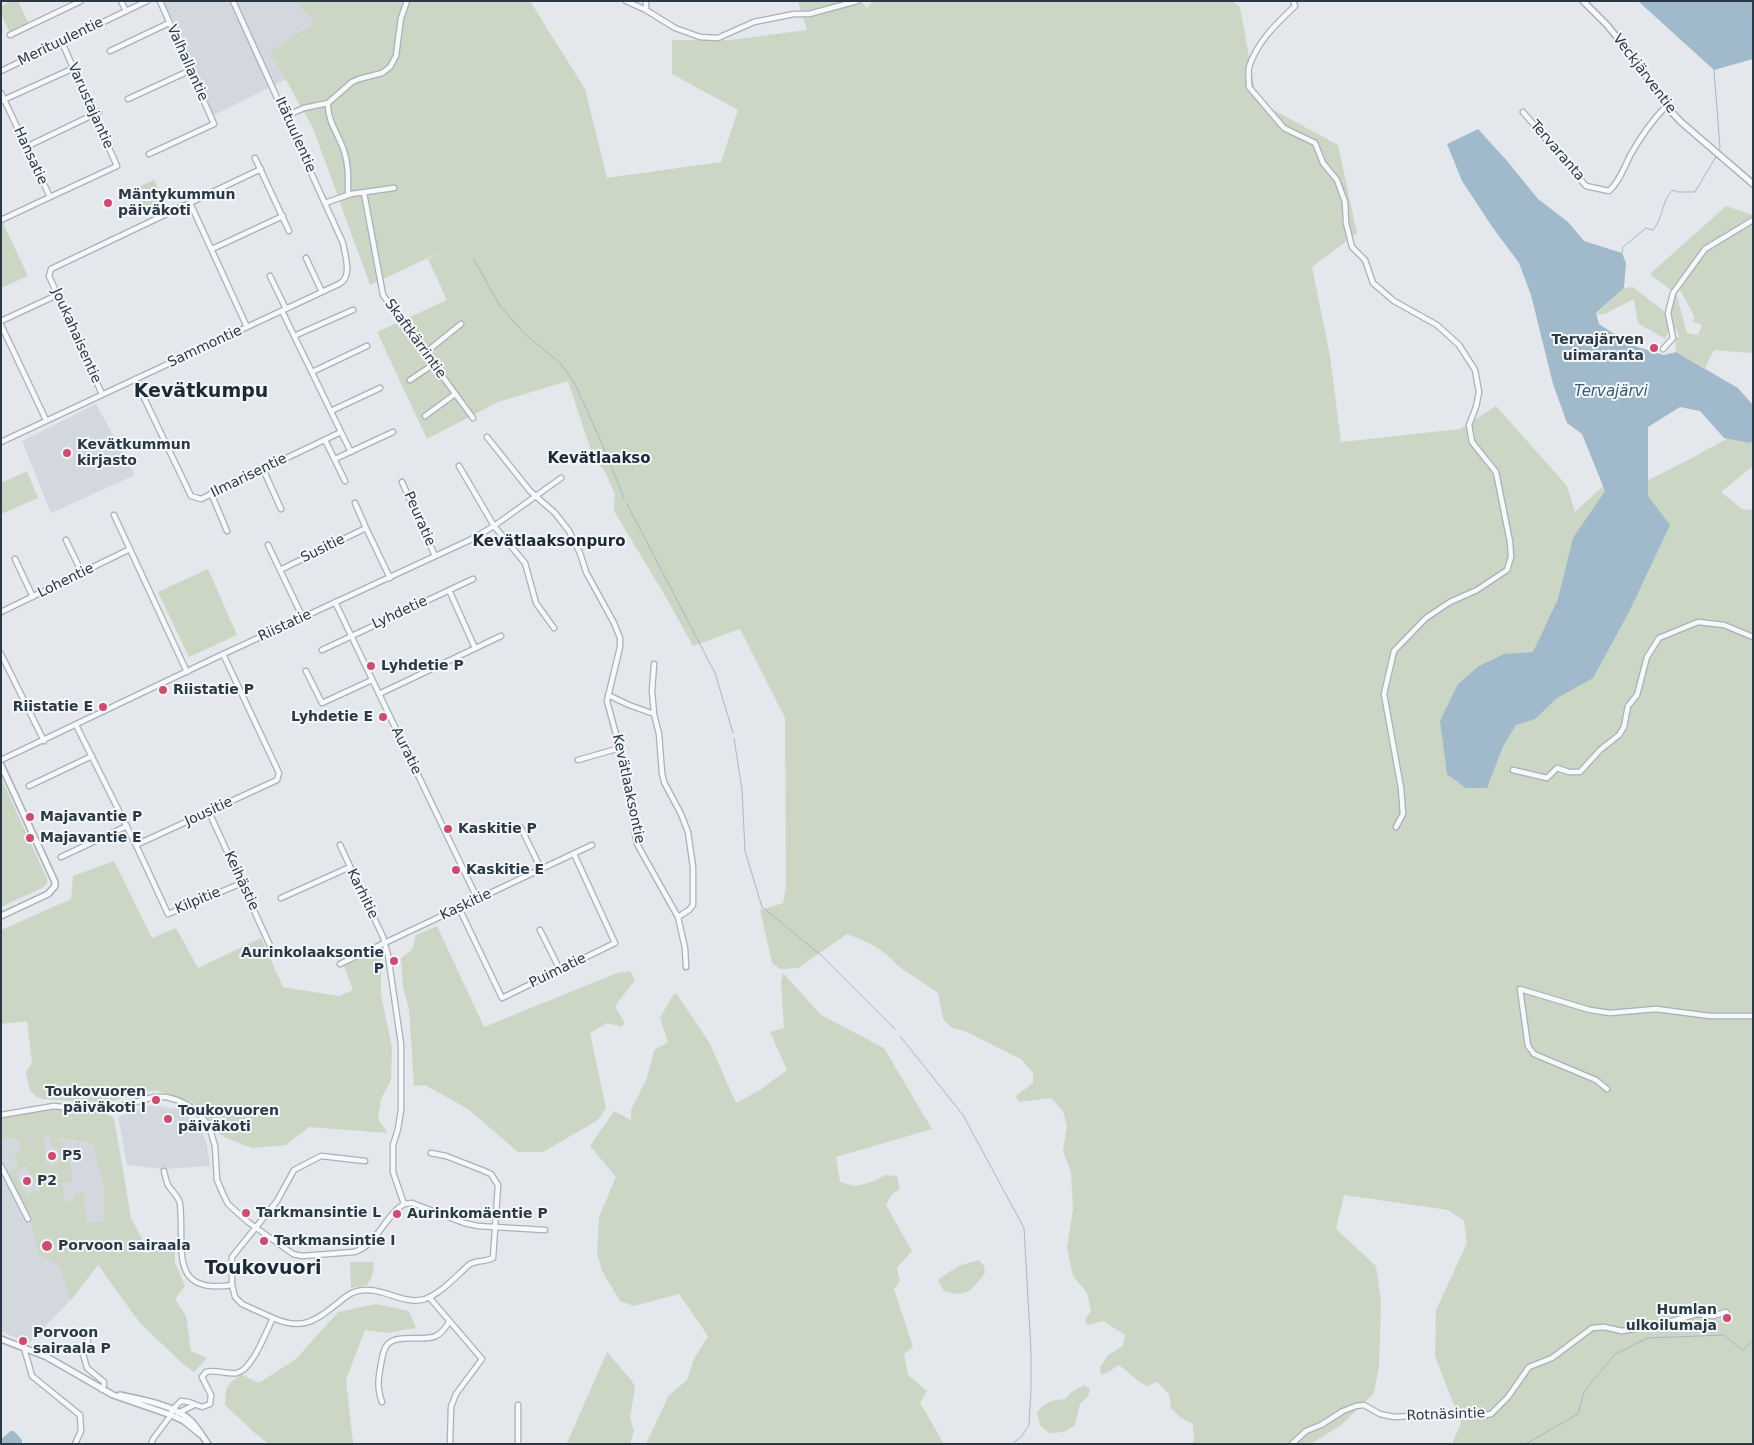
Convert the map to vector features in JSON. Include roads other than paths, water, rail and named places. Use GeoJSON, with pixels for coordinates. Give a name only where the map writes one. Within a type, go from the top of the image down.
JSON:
{"type":"FeatureCollection","features":[{"type":"Feature","properties":{"kind":"street"},"geometry":{"type":"LineString","coordinates":[[10,35],[82,1]]}},
{"type":"Feature","properties":{"kind":"street"},"geometry":{"type":"LineString","coordinates":[[121,1],[126,11]]}},
{"type":"Feature","properties":{"kind":"street","name":"Merituulentie"},"geometry":{"type":"LineString","coordinates":[[1,71],[147,1]]}},
{"type":"Feature","properties":{"kind":"street","name":"Valhallantie"},"geometry":{"type":"LineString","coordinates":[[149,154],[214,124],[160,1]]}},
{"type":"Feature","properties":{"kind":"street","name":"Itätuulentie"},"geometry":{"type":"LineString","coordinates":[[233,1],[343,243],[348,272]]}},
{"type":"Feature","properties":{"kind":"street"},"geometry":{"type":"LineString","coordinates":[[286,116],[304,108],[328,103],[352,82],[382,73],[390,67],[396,56],[402,18],[407,1]]}},
{"type":"Feature","properties":{"kind":"street"},"geometry":{"type":"LineString","coordinates":[[626,1],[646,10],[675,28],[700,37],[718,38],[754,22],[794,14],[809,14],[857,1]]}},
{"type":"Feature","properties":{"kind":"street"},"geometry":{"type":"LineString","coordinates":[[646,1],[646,10]]}},
{"type":"Feature","properties":{"kind":"street"},"geometry":{"type":"LineString","coordinates":[[1293,1],[1295,6],[1272,28],[1259,44],[1249,69],[1249,87],[1284,128],[1315,143],[1323,163],[1337,180],[1345,202],[1346,223],[1352,247],[1365,260],[1373,283],[1394,301],[1438,325],[1459,344],[1475,370],[1479,392],[1469,425],[1472,442],[1496,472],[1510,542],[1511,558],[1508,570],[1477,590],[1450,602],[1426,618],[1394,651],[1384,694],[1401,788],[1403,814],[1396,827]]}},
{"type":"Feature","properties":{"kind":"street","name":"Veckjärventie"},"geometry":{"type":"LineString","coordinates":[[1583,1],[1607,25],[1634,58],[1666,106],[1680,122],[1753,184]]}},
{"type":"Feature","properties":{"kind":"street"},"geometry":{"type":"LineString","coordinates":[[110,51],[169,23]]}},
{"type":"Feature","properties":{"kind":"street","name":"Varustajantie"},"geometry":{"type":"LineString","coordinates":[[50,197],[117,166],[96,113],[64,47]]}},
{"type":"Feature","properties":{"kind":"street"},"geometry":{"type":"LineString","coordinates":[[3,101],[74,68]]}},
{"type":"Feature","properties":{"kind":"street"},"geometry":{"type":"LineString","coordinates":[[128,99],[191,70]]}},
{"type":"Feature","properties":{"kind":"street","name":"Hansatie"},"geometry":{"type":"LineString","coordinates":[[1,93],[3,101],[50,197],[1,220]]}},
{"type":"Feature","properties":{"kind":"street"},"geometry":{"type":"LineString","coordinates":[[328,103],[329,116],[344,150],[347,163],[348,195]]}},
{"type":"Feature","properties":{"kind":"street","name":"Tervaranta"},"geometry":{"type":"LineString","coordinates":[[1523,112],[1586,186],[1609,191],[1616,185],[1632,152],[1650,124],[1666,106]]}},
{"type":"Feature","properties":{"kind":"street"},"geometry":{"type":"LineString","coordinates":[[26,147],[96,113]]}},
{"type":"Feature","properties":{"kind":"street"},"geometry":{"type":"LineString","coordinates":[[255,158],[289,231]]}},
{"type":"Feature","properties":{"kind":"street"},"geometry":{"type":"LineString","coordinates":[[247,326],[190,203],[261,169]]}},
{"type":"Feature","properties":{"kind":"street"},"geometry":{"type":"LineString","coordinates":[[325,203],[348,195],[394,188]]}},
{"type":"Feature","properties":{"kind":"street","name":"Skaftkärrintie"},"geometry":{"type":"LineString","coordinates":[[364,193],[383,295],[473,418]]}},
{"type":"Feature","properties":{"kind":"street","name":"Joukahaisentie"},"geometry":{"type":"LineString","coordinates":[[102,394],[49,276],[51,269],[190,203]]}},
{"type":"Feature","properties":{"kind":"street"},"geometry":{"type":"LineString","coordinates":[[212,249],[283,216]]}},
{"type":"Feature","properties":{"kind":"street"},"geometry":{"type":"LineString","coordinates":[[1663,349],[1673,338],[1668,313],[1673,293],[1705,249],[1753,220]]}},
{"type":"Feature","properties":{"kind":"street"},"geometry":{"type":"LineString","coordinates":[[306,258],[322,292]]}},
{"type":"Feature","properties":{"kind":"street","name":"Sammontie"},"geometry":{"type":"LineString","coordinates":[[1,442],[343,282],[348,272]]}},
{"type":"Feature","properties":{"kind":"street"},"geometry":{"type":"LineString","coordinates":[[270,276],[294,336],[351,452]]}},
{"type":"Feature","properties":{"kind":"street"},"geometry":{"type":"LineString","coordinates":[[1,321],[57,295]]}},
{"type":"Feature","properties":{"kind":"street"},"geometry":{"type":"LineString","coordinates":[[294,336],[353,310]]}},
{"type":"Feature","properties":{"kind":"street"},"geometry":{"type":"LineString","coordinates":[[425,353],[461,324]]}},
{"type":"Feature","properties":{"kind":"street"},"geometry":{"type":"LineString","coordinates":[[1,326],[46,420]]}},
{"type":"Feature","properties":{"kind":"street"},"geometry":{"type":"LineString","coordinates":[[312,372],[367,346]]}},
{"type":"Feature","properties":{"kind":"street"},"geometry":{"type":"LineString","coordinates":[[410,380],[434,364]]}},
{"type":"Feature","properties":{"kind":"street","name":"Ilmarisentie"},"geometry":{"type":"LineString","coordinates":[[135,379],[191,496],[201,498],[211,494],[341,432]]}},
{"type":"Feature","properties":{"kind":"street"},"geometry":{"type":"LineString","coordinates":[[331,411],[380,388]]}},
{"type":"Feature","properties":{"kind":"street"},"geometry":{"type":"LineString","coordinates":[[425,416],[455,394]]}},
{"type":"Feature","properties":{"kind":"street"},"geometry":{"type":"LineString","coordinates":[[334,459],[394,432]]}},
{"type":"Feature","properties":{"kind":"street","name":"Kevätlaaksontie"},"geometry":{"type":"LineString","coordinates":[[487,437],[530,491],[555,514],[568,531],[580,553],[590,578],[610,613],[620,638],[620,647],[608,695],[610,714],[624,764],[637,844],[678,917],[685,948],[686,967]]}},
{"type":"Feature","properties":{"kind":"street"},"geometry":{"type":"LineString","coordinates":[[325,440],[345,481]]}},
{"type":"Feature","properties":{"kind":"street"},"geometry":{"type":"LineString","coordinates":[[459,466],[494,526],[525,563],[536,603],[554,628]]}},
{"type":"Feature","properties":{"kind":"street"},"geometry":{"type":"LineString","coordinates":[[263,469],[282,509]]}},
{"type":"Feature","properties":{"kind":"street","name":"Riistatie"},"geometry":{"type":"LineString","coordinates":[[1,760],[223,654],[470,540],[494,526],[561,478]]}},
{"type":"Feature","properties":{"kind":"street","name":"Peuratie"},"geometry":{"type":"LineString","coordinates":[[402,482],[435,556]]}},
{"type":"Feature","properties":{"kind":"street"},"geometry":{"type":"LineString","coordinates":[[211,494],[227,530]]}},
{"type":"Feature","properties":{"kind":"street"},"geometry":{"type":"LineString","coordinates":[[355,503],[390,578]]}},
{"type":"Feature","properties":{"kind":"street"},"geometry":{"type":"LineString","coordinates":[[114,515],[187,672]]}},
{"type":"Feature","properties":{"kind":"street","name":"Susitie"},"geometry":{"type":"LineString","coordinates":[[280,570],[366,528]]}},
{"type":"Feature","properties":{"kind":"street"},"geometry":{"type":"LineString","coordinates":[[66,540],[82,573]]}},
{"type":"Feature","properties":{"kind":"street"},"geometry":{"type":"LineString","coordinates":[[268,545],[303,618]]}},
{"type":"Feature","properties":{"kind":"street","name":"Lohentie"},"geometry":{"type":"LineString","coordinates":[[1,612],[130,549]]}},
{"type":"Feature","properties":{"kind":"street"},"geometry":{"type":"LineString","coordinates":[[15,559],[33,597]]}},
{"type":"Feature","properties":{"kind":"street","name":"Lyhdetie"},"geometry":{"type":"LineString","coordinates":[[322,650],[473,579]]}},
{"type":"Feature","properties":{"kind":"street"},"geometry":{"type":"LineString","coordinates":[[449,590],[475,648]]}},
{"type":"Feature","properties":{"kind":"street","name":"Auratie"},"geometry":{"type":"LineString","coordinates":[[335,602],[478,900]]}},
{"type":"Feature","properties":{"kind":"street"},"geometry":{"type":"LineString","coordinates":[[1513,770],[1547,778],[1557,768],[1569,772],[1580,772],[1600,750],[1619,735],[1624,727],[1628,706],[1637,695],[1647,657],[1660,638],[1698,622],[1724,625],[1753,637]]}},
{"type":"Feature","properties":{"kind":"street"},"geometry":{"type":"LineString","coordinates":[[379,694],[501,636]]}},
{"type":"Feature","properties":{"kind":"street"},"geometry":{"type":"LineString","coordinates":[[1,654],[44,741]]}},
{"type":"Feature","properties":{"kind":"street","name":"Jousitie"},"geometry":{"type":"LineString","coordinates":[[136,845],[277,780],[279,777],[279,773],[223,654]]}},
{"type":"Feature","properties":{"kind":"street"},"geometry":{"type":"LineString","coordinates":[[654,664],[652,691],[664,782],[688,832],[692,860],[693,905],[678,917]]}},
{"type":"Feature","properties":{"kind":"street"},"geometry":{"type":"LineString","coordinates":[[306,671],[322,703],[372,680]]}},
{"type":"Feature","properties":{"kind":"street"},"geometry":{"type":"LineString","coordinates":[[608,695],[635,708],[654,714]]}},
{"type":"Feature","properties":{"kind":"street"},"geometry":{"type":"LineString","coordinates":[[76,725],[136,845]]}},
{"type":"Feature","properties":{"kind":"street"},"geometry":{"type":"LineString","coordinates":[[578,760],[620,748]]}},
{"type":"Feature","properties":{"kind":"street"},"geometry":{"type":"LineString","coordinates":[[28,786],[92,756]]}},
{"type":"Feature","properties":{"kind":"street"},"geometry":{"type":"LineString","coordinates":[[1,765],[55,882],[55,886],[48,894],[1,916]]}},
{"type":"Feature","properties":{"kind":"street","name":"Keihästie"},"geometry":{"type":"LineString","coordinates":[[209,812],[272,950]]}},
{"type":"Feature","properties":{"kind":"street"},"geometry":{"type":"LineString","coordinates":[[61,857],[127,826]]}},
{"type":"Feature","properties":{"kind":"street"},"geometry":{"type":"LineString","coordinates":[[521,828],[540,870]]}},
{"type":"Feature","properties":{"kind":"street","name":"Kilpitie"},"geometry":{"type":"LineString","coordinates":[[136,845],[168,914],[242,883]]}},
{"type":"Feature","properties":{"kind":"street","name":"Karhitie"},"geometry":{"type":"LineString","coordinates":[[340,845],[385,943],[400,1035],[401,1110],[393,1145],[393,1172],[404,1204]]}},
{"type":"Feature","properties":{"kind":"street","name":"Kaskitie"},"geometry":{"type":"LineString","coordinates":[[340,964],[592,845]]}},
{"type":"Feature","properties":{"kind":"street","name":"Puimatie"},"geometry":{"type":"LineString","coordinates":[[459,908],[502,998],[615,943],[574,854]]}},
{"type":"Feature","properties":{"kind":"street"},"geometry":{"type":"LineString","coordinates":[[281,898],[350,867]]}},
{"type":"Feature","properties":{"kind":"street"},"geometry":{"type":"LineString","coordinates":[[540,930],[560,970]]}},
{"type":"Feature","properties":{"kind":"street"},"geometry":{"type":"LineString","coordinates":[[1607,1089],[1596,1080],[1534,1054],[1528,1046],[1520,989],[1590,1010],[1604,1012],[1656,1009],[1710,1016],[1753,1016]]}},
{"type":"Feature","properties":{"kind":"street"},"geometry":{"type":"LineString","coordinates":[[1,1115],[54,1106],[91,1110],[110,1109],[154,1097],[166,1097],[182,1102],[200,1115],[209,1126],[215,1146],[217,1180],[228,1204],[292,1254],[302,1256],[362,1250],[368,1246],[388,1220],[404,1204],[412,1203],[464,1223],[495,1228],[545,1230]]}},
{"type":"Feature","properties":{"kind":"street"},"geometry":{"type":"LineString","coordinates":[[365,1161],[321,1156],[294,1170],[277,1201],[232,1257],[232,1285],[235,1297],[242,1304],[272,1318],[292,1324],[310,1322],[319,1318],[354,1291],[364,1289],[378,1290],[415,1300],[429,1297],[470,1264],[494,1258],[498,1185],[491,1174],[446,1156],[431,1153]]}},
{"type":"Feature","properties":{"kind":"street"},"geometry":{"type":"LineString","coordinates":[[1,1166],[28,1219]]}},
{"type":"Feature","properties":{"kind":"street"},"geometry":{"type":"LineString","coordinates":[[164,1170],[167,1184],[180,1202],[184,1270],[192,1280],[201,1286],[232,1285]]}},
{"type":"Feature","properties":{"kind":"street"},"geometry":{"type":"LineString","coordinates":[[429,1297],[482,1359],[456,1394],[451,1407],[450,1444]]}},
{"type":"Feature","properties":{"kind":"street","name":"Rotnäsintie"},"geometry":{"type":"LineString","coordinates":[[1292,1444],[1306,1431],[1356,1406],[1364,1405],[1380,1414],[1394,1417],[1440,1414],[1491,1414],[1508,1397],[1529,1367],[1552,1358],[1592,1328],[1622,1331],[1658,1325],[1697,1314],[1713,1316],[1726,1312]]}},
{"type":"Feature","properties":{"kind":"street"},"geometry":{"type":"LineString","coordinates":[[151,1444],[181,1401],[206,1407],[211,1402],[211,1395],[202,1377],[206,1372],[236,1373],[248,1366],[272,1318]]}},
{"type":"Feature","properties":{"kind":"street"},"geometry":{"type":"LineString","coordinates":[[382,1402],[378,1389],[378,1380],[387,1344],[403,1339],[434,1337],[443,1331],[449,1322]]}},
{"type":"Feature","properties":{"kind":"street"},"geometry":{"type":"LineString","coordinates":[[88,1338],[87,1348],[83,1354],[87,1368],[104,1382],[104,1390]]}},
{"type":"Feature","properties":{"kind":"street"},"geometry":{"type":"LineString","coordinates":[[1,1339],[46,1358],[104,1390],[180,1413],[195,1425],[208,1444]]}},
{"type":"Feature","properties":{"kind":"street"},"geometry":{"type":"LineString","coordinates":[[24,1348],[32,1376],[80,1414],[81,1431],[75,1444]]}},
{"type":"Feature","properties":{"kind":"street"},"geometry":{"type":"LineString","coordinates":[[518,1404],[518,1444]]}},
{"type":"Feature","properties":{"kind":"street"},"geometry":{"type":"LineString","coordinates":[[180,1413],[194,1405]]}},
{"type":"Feature","properties":{"kind":"street"},"geometry":{"type":"LineString","coordinates":[[172,1412],[201,1435]]}},
{"type":"Feature","properties":{"kind":"water"},"geometry":{"type":"Polygon","coordinates":[[[1638,1],[1753,1],[1753,59],[1714,70],[1638,1]]]}},
{"type":"Feature","properties":{"kind":"water","name":"Tervajärvi"},"geometry":{"type":"Polygon","coordinates":[[[1478,129],[1538,199],[1568,222],[1584,241],[1622,253],[1626,263],[1624,288],[1596,313],[1599,324],[1631,345],[1664,355],[1676,352],[1738,388],[1753,405],[1753,441],[1750,443],[1724,438],[1700,411],[1680,407],[1648,427],[1648,496],[1670,525],[1629,612],[1593,678],[1557,698],[1535,719],[1516,725],[1503,746],[1487,788],[1466,788],[1447,774],[1440,721],[1458,684],[1479,666],[1504,654],[1533,652],[1558,599],[1573,538],[1605,491],[1582,434],[1567,423],[1553,384],[1531,295],[1519,263],[1462,181],[1447,144],[1478,129]]]}},
{"type":"Feature","properties":{"kind":"water"},"geometry":{"type":"Polygon","coordinates":[[[11,1431],[14,1431],[22,1440],[22,1444],[1,1444],[1,1439],[11,1431]]]}},
{"type":"Feature","properties":{"kind":"waterway"},"geometry":{"type":"LineString","coordinates":[[1714,70],[1720,148],[1718,151]]}},
{"type":"Feature","properties":{"kind":"waterway"},"geometry":{"type":"LineString","coordinates":[[1622,253],[1623,247],[1646,228],[1653,230],[1657,225],[1666,199],[1673,190],[1678,192],[1695,192],[1717,155]]}},
{"type":"Feature","properties":{"kind":"waterway"},"geometry":{"type":"LineString","coordinates":[[473,258],[500,306],[527,336],[560,363],[575,384],[624,498]]}},
{"type":"Feature","properties":{"kind":"waterway"},"geometry":{"type":"LineString","coordinates":[[627,504],[715,673],[733,733]]}},
{"type":"Feature","properties":{"kind":"waterway"},"geometry":{"type":"LineString","coordinates":[[734,738],[742,790],[745,851],[762,907],[822,956],[895,1029]]}},
{"type":"Feature","properties":{"kind":"waterway"},"geometry":{"type":"LineString","coordinates":[[900,1036],[963,1115],[1024,1228],[1031,1351],[1031,1389],[1029,1425],[1022,1436],[1012,1444]]}},
{"type":"Feature","properties":{"kind":"waterway"},"geometry":{"type":"LineString","coordinates":[[1527,1443],[1578,1414],[1584,1392],[1614,1355],[1647,1338],[1724,1335],[1742,1350],[1753,1340]]}},
{"type":"Feature","properties":{"kind":"place","name":"Mäntykummun päiväkoti"},"geometry":{"type":"Point","coordinates":[108,203]}},
{"type":"Feature","properties":{"kind":"place","name":"Tervajärven uimaranta"},"geometry":{"type":"Point","coordinates":[1654,348]}},
{"type":"Feature","properties":{"kind":"place","name":"Kevätkummun kirjasto"},"geometry":{"type":"Point","coordinates":[67,453]}},
{"type":"Feature","properties":{"kind":"place","name":"Lyhdetie P"},"geometry":{"type":"Point","coordinates":[371,666]}},
{"type":"Feature","properties":{"kind":"place","name":"Riistatie P"},"geometry":{"type":"Point","coordinates":[163,690]}},
{"type":"Feature","properties":{"kind":"place","name":"Riistatie E"},"geometry":{"type":"Point","coordinates":[103,707]}},
{"type":"Feature","properties":{"kind":"place","name":"Lyhdetie E"},"geometry":{"type":"Point","coordinates":[383,717]}},
{"type":"Feature","properties":{"kind":"place","name":"Majavantie P"},"geometry":{"type":"Point","coordinates":[30,817]}},
{"type":"Feature","properties":{"kind":"place","name":"Kaskitie P"},"geometry":{"type":"Point","coordinates":[448,829]}},
{"type":"Feature","properties":{"kind":"place","name":"Majavantie E"},"geometry":{"type":"Point","coordinates":[30,838]}},
{"type":"Feature","properties":{"kind":"place","name":"Kaskitie E"},"geometry":{"type":"Point","coordinates":[456,870]}},
{"type":"Feature","properties":{"kind":"place","name":"Aurinkolaaksontie P"},"geometry":{"type":"Point","coordinates":[394,961]}},
{"type":"Feature","properties":{"kind":"place","name":"Toukovuoren päiväkoti I"},"geometry":{"type":"Point","coordinates":[156,1100]}},
{"type":"Feature","properties":{"kind":"place","name":"Toukovuoren päiväkoti"},"geometry":{"type":"Point","coordinates":[168,1119]}},
{"type":"Feature","properties":{"kind":"place","name":"P5"},"geometry":{"type":"Point","coordinates":[52,1156]}},
{"type":"Feature","properties":{"kind":"place","name":"P2"},"geometry":{"type":"Point","coordinates":[27,1181]}},
{"type":"Feature","properties":{"kind":"place","name":"Tarkmansintie L"},"geometry":{"type":"Point","coordinates":[246,1213]}},
{"type":"Feature","properties":{"kind":"place","name":"Aurinkomäentie P"},"geometry":{"type":"Point","coordinates":[397,1214]}},
{"type":"Feature","properties":{"kind":"place","name":"Tarkmansintie I"},"geometry":{"type":"Point","coordinates":[264,1241]}},
{"type":"Feature","properties":{"kind":"place","name":"Porvoon sairaala"},"geometry":{"type":"Point","coordinates":[47,1246]}},
{"type":"Feature","properties":{"kind":"place","name":"Humlan ulkoilumaja"},"geometry":{"type":"Point","coordinates":[1727,1318]}},
{"type":"Feature","properties":{"kind":"place","name":"Porvoon sairaala P"},"geometry":{"type":"Point","coordinates":[23,1341]}},
{"type":"Feature","properties":{"kind":"district","name":"Kevätkumpu"},"geometry":{"type":"Point","coordinates":[201,392]}},
{"type":"Feature","properties":{"kind":"district","name":"Kevätlaakso"},"geometry":{"type":"Point","coordinates":[599,459]}},
{"type":"Feature","properties":{"kind":"district","name":"Kevätlaaksonpuro"},"geometry":{"type":"Point","coordinates":[549,542]}},
{"type":"Feature","properties":{"kind":"district","name":"Toukovuori"},"geometry":{"type":"Point","coordinates":[263,1269]}}]}
